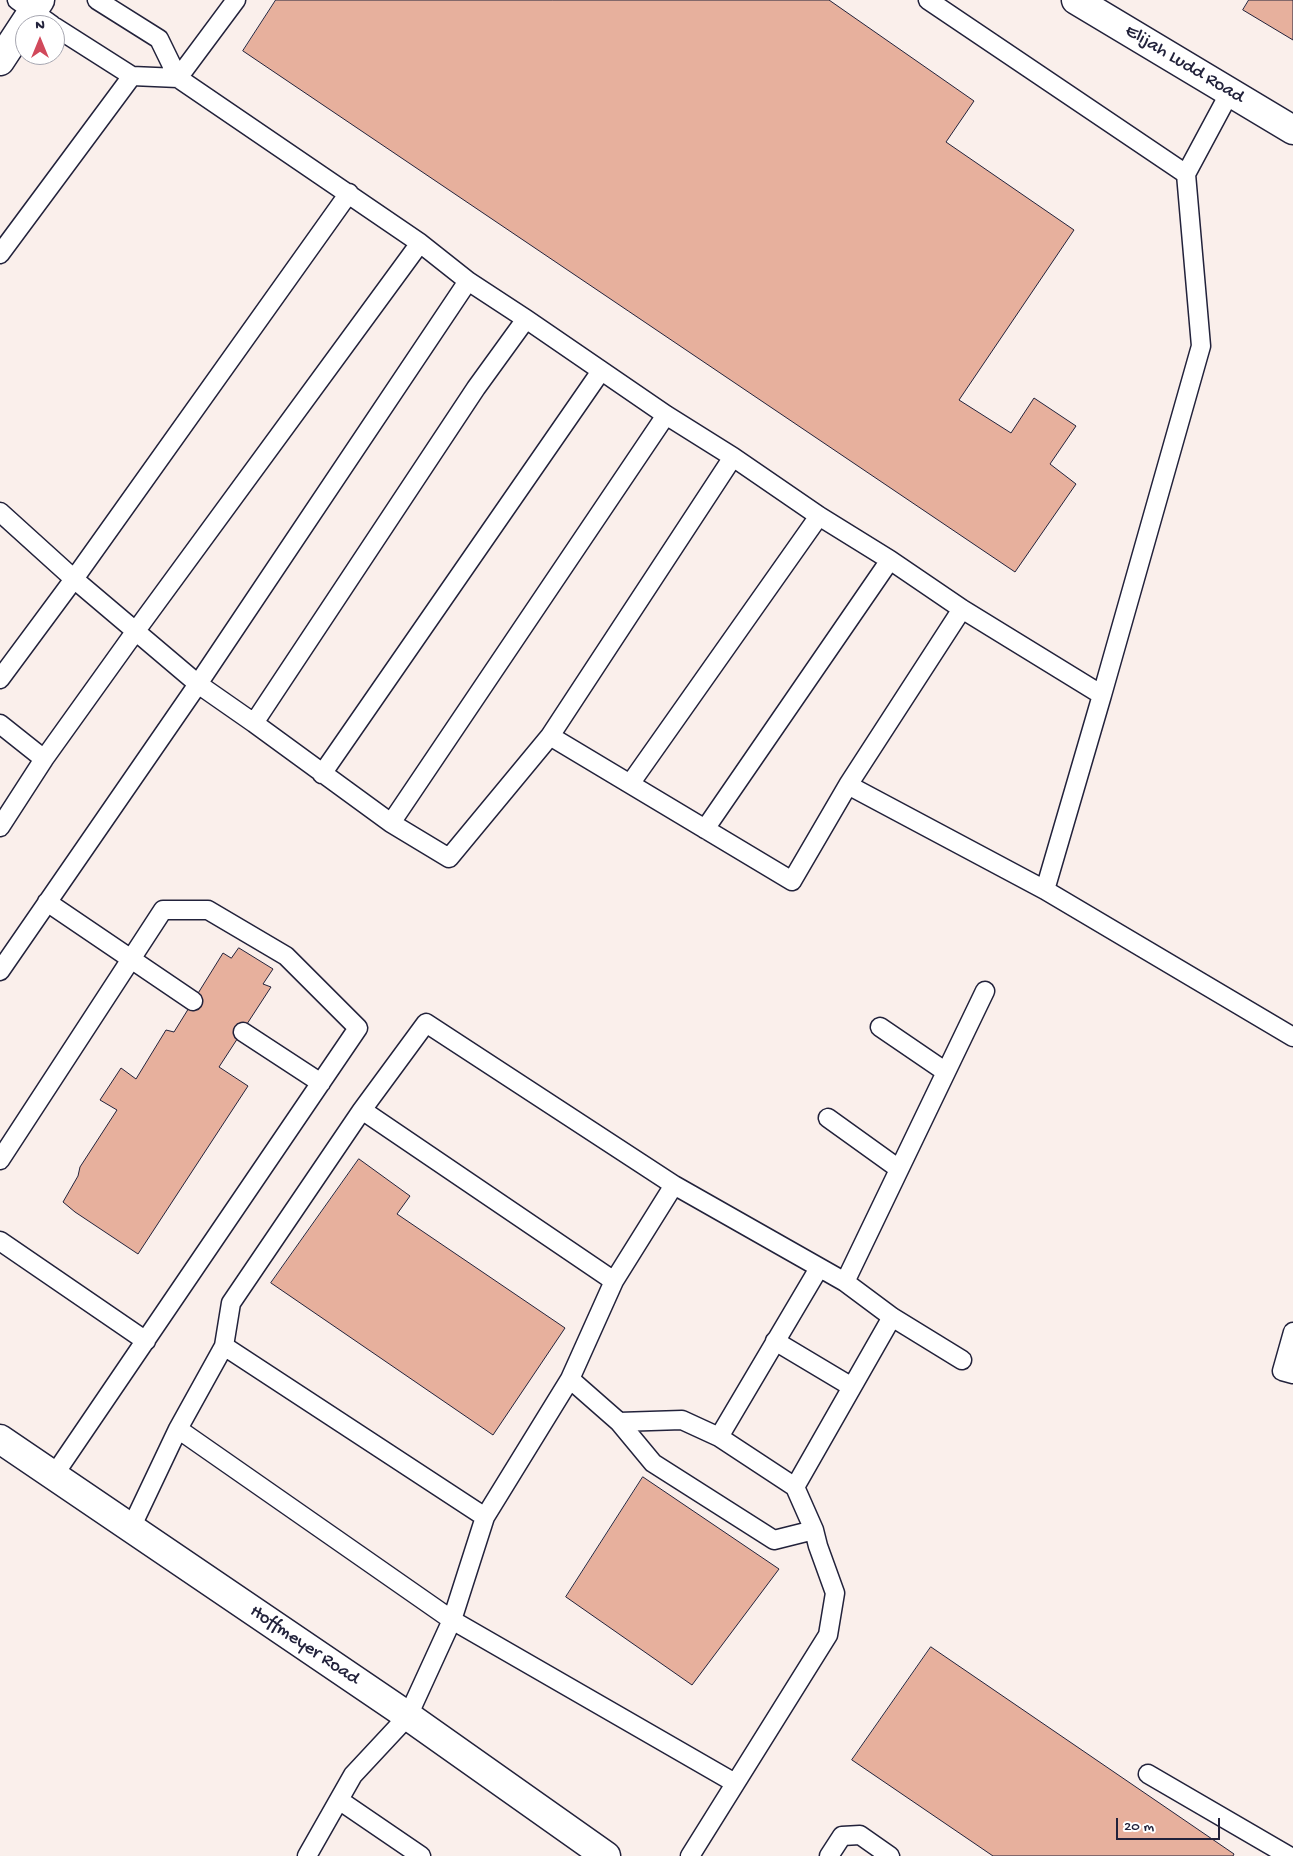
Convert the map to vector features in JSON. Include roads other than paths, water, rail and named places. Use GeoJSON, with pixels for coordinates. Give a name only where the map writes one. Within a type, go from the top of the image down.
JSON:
{"type":"FeatureCollection","features":[{"type":"Feature","properties":{"kind":"main road","name":"Elijah Ludd Road"},"geometry":{"type":"LineString","coordinates":[[1076,0],[1293,130]]}},
{"type":"Feature","properties":{"kind":"main road"},"geometry":{"type":"LineString","coordinates":[[0,61],[40,13]]}},
{"type":"Feature","properties":{"kind":"main road","name":"Hoffmeyer Road"},"geometry":{"type":"LineString","coordinates":[[0,1439],[408,1716],[606,1856]]}},
{"type":"Feature","properties":{"kind":"lane"},"geometry":{"type":"LineString","coordinates":[[98,0],[159,39],[178,78],[349,193],[420,243],[468,281],[666,415],[733,457],[962,609],[1102,695]]}},
{"type":"Feature","properties":{"kind":"lane"},"geometry":{"type":"LineString","coordinates":[[178,78],[236,0]]}},
{"type":"Feature","properties":{"kind":"lane"},"geometry":{"type":"LineString","coordinates":[[928,0],[1186,174]]}},
{"type":"Feature","properties":{"kind":"lane"},"geometry":{"type":"LineString","coordinates":[[40,13],[132,76],[178,78]]}},
{"type":"Feature","properties":{"kind":"lane"},"geometry":{"type":"LineString","coordinates":[[0,254],[132,76]]}},
{"type":"Feature","properties":{"kind":"lane"},"geometry":{"type":"LineString","coordinates":[[1045,890],[1201,346],[1186,174],[1230,92]]}},
{"type":"Feature","properties":{"kind":"lane"},"geometry":{"type":"LineString","coordinates":[[0,679],[74,579],[349,193]]}},
{"type":"Feature","properties":{"kind":"lane"},"geometry":{"type":"LineString","coordinates":[[0,827],[44,759],[135,632],[420,243]]}},
{"type":"Feature","properties":{"kind":"lane"},"geometry":{"type":"LineString","coordinates":[[0,970],[198,684],[468,281]]}},
{"type":"Feature","properties":{"kind":"lane"},"geometry":{"type":"LineString","coordinates":[[254,723],[471,397],[526,319]]}},
{"type":"Feature","properties":{"kind":"lane"},"geometry":{"type":"LineString","coordinates":[[322,774],[601,371]]}},
{"type":"Feature","properties":{"kind":"lane"},"geometry":{"type":"LineString","coordinates":[[391,824],[666,415]]}},
{"type":"Feature","properties":{"kind":"lane"},"geometry":{"type":"LineString","coordinates":[[2,518],[198,684],[391,824],[449,858],[550,736],[733,457]]}},
{"type":"Feature","properties":{"kind":"lane"},"geometry":{"type":"LineString","coordinates":[[630,784],[820,516]]}},
{"type":"Feature","properties":{"kind":"lane"},"geometry":{"type":"LineString","coordinates":[[705,829],[890,560]]}},
{"type":"Feature","properties":{"kind":"lane"},"geometry":{"type":"LineString","coordinates":[[550,736],[792,881],[848,785],[962,609]]}},
{"type":"Feature","properties":{"kind":"lane"},"geometry":{"type":"LineString","coordinates":[[0,724],[44,759]]}},
{"type":"Feature","properties":{"kind":"lane"},"geometry":{"type":"LineString","coordinates":[[848,785],[1045,890],[1293,1037]]}},
{"type":"Feature","properties":{"kind":"lane"},"geometry":{"type":"LineString","coordinates":[[47,902],[193,1001]]}},
{"type":"Feature","properties":{"kind":"lane"},"geometry":{"type":"LineString","coordinates":[[0,1160],[163,910],[208,910],[286,956],[358,1028],[54,1475]]}},
{"type":"Feature","properties":{"kind":"lane"},"geometry":{"type":"LineString","coordinates":[[845,1282],[985,991]]}},
{"type":"Feature","properties":{"kind":"lane"},"geometry":{"type":"LineString","coordinates":[[131,1528],[178,1429],[224,1346],[231,1302],[362,1110],[426,1023],[674,1185],[845,1282],[892,1317],[962,1360]]}},
{"type":"Feature","properties":{"kind":"lane"},"geometry":{"type":"LineString","coordinates":[[880,1027],[946,1072]]}},
{"type":"Feature","properties":{"kind":"lane"},"geometry":{"type":"LineString","coordinates":[[242,1032],[320,1083]]}},
{"type":"Feature","properties":{"kind":"lane"},"geometry":{"type":"LineString","coordinates":[[362,1110],[614,1281]]}},
{"type":"Feature","properties":{"kind":"lane"},"geometry":{"type":"LineString","coordinates":[[828,1118],[899,1169]]}},
{"type":"Feature","properties":{"kind":"lane"},"geometry":{"type":"LineString","coordinates":[[307,1856],[353,1775],[408,1716],[452,1620],[485,1517],[570,1379],[614,1281],[674,1185]]}},
{"type":"Feature","properties":{"kind":"lane"},"geometry":{"type":"LineString","coordinates":[[0,1241],[146,1341]]}},
{"type":"Feature","properties":{"kind":"lane"},"geometry":{"type":"LineString","coordinates":[[719,1437],[819,1268]]}},
{"type":"Feature","properties":{"kind":"lane"},"geometry":{"type":"LineString","coordinates":[[795,1487],[892,1317]]}},
{"type":"Feature","properties":{"kind":"lane"},"geometry":{"type":"LineString","coordinates":[[1293,1332],[1282,1371],[1293,1374]]}},
{"type":"Feature","properties":{"kind":"lane"},"geometry":{"type":"LineString","coordinates":[[775,1342],[852,1387]]}},
{"type":"Feature","properties":{"kind":"lane"},"geometry":{"type":"LineString","coordinates":[[224,1346],[485,1517]]}},
{"type":"Feature","properties":{"kind":"lane"},"geometry":{"type":"LineString","coordinates":[[570,1379],[619,1422],[652,1463],[774,1540],[814,1530]]}},
{"type":"Feature","properties":{"kind":"lane"},"geometry":{"type":"LineString","coordinates":[[619,1422],[682,1420],[719,1437],[795,1487],[814,1530],[835,1593],[828,1635],[690,1856]]}},
{"type":"Feature","properties":{"kind":"lane"},"geometry":{"type":"LineString","coordinates":[[178,1429],[452,1620],[735,1783]]}},
{"type":"Feature","properties":{"kind":"lane"},"geometry":{"type":"LineString","coordinates":[[1148,1774],[1267,1851],[1289,1856]]}},
{"type":"Feature","properties":{"kind":"lane"},"geometry":{"type":"LineString","coordinates":[[339,1800],[422,1856]]}},
{"type":"Feature","properties":{"kind":"lane"},"geometry":{"type":"LineString","coordinates":[[829,1856],[842,1836],[860,1835],[890,1856]]}}]}
